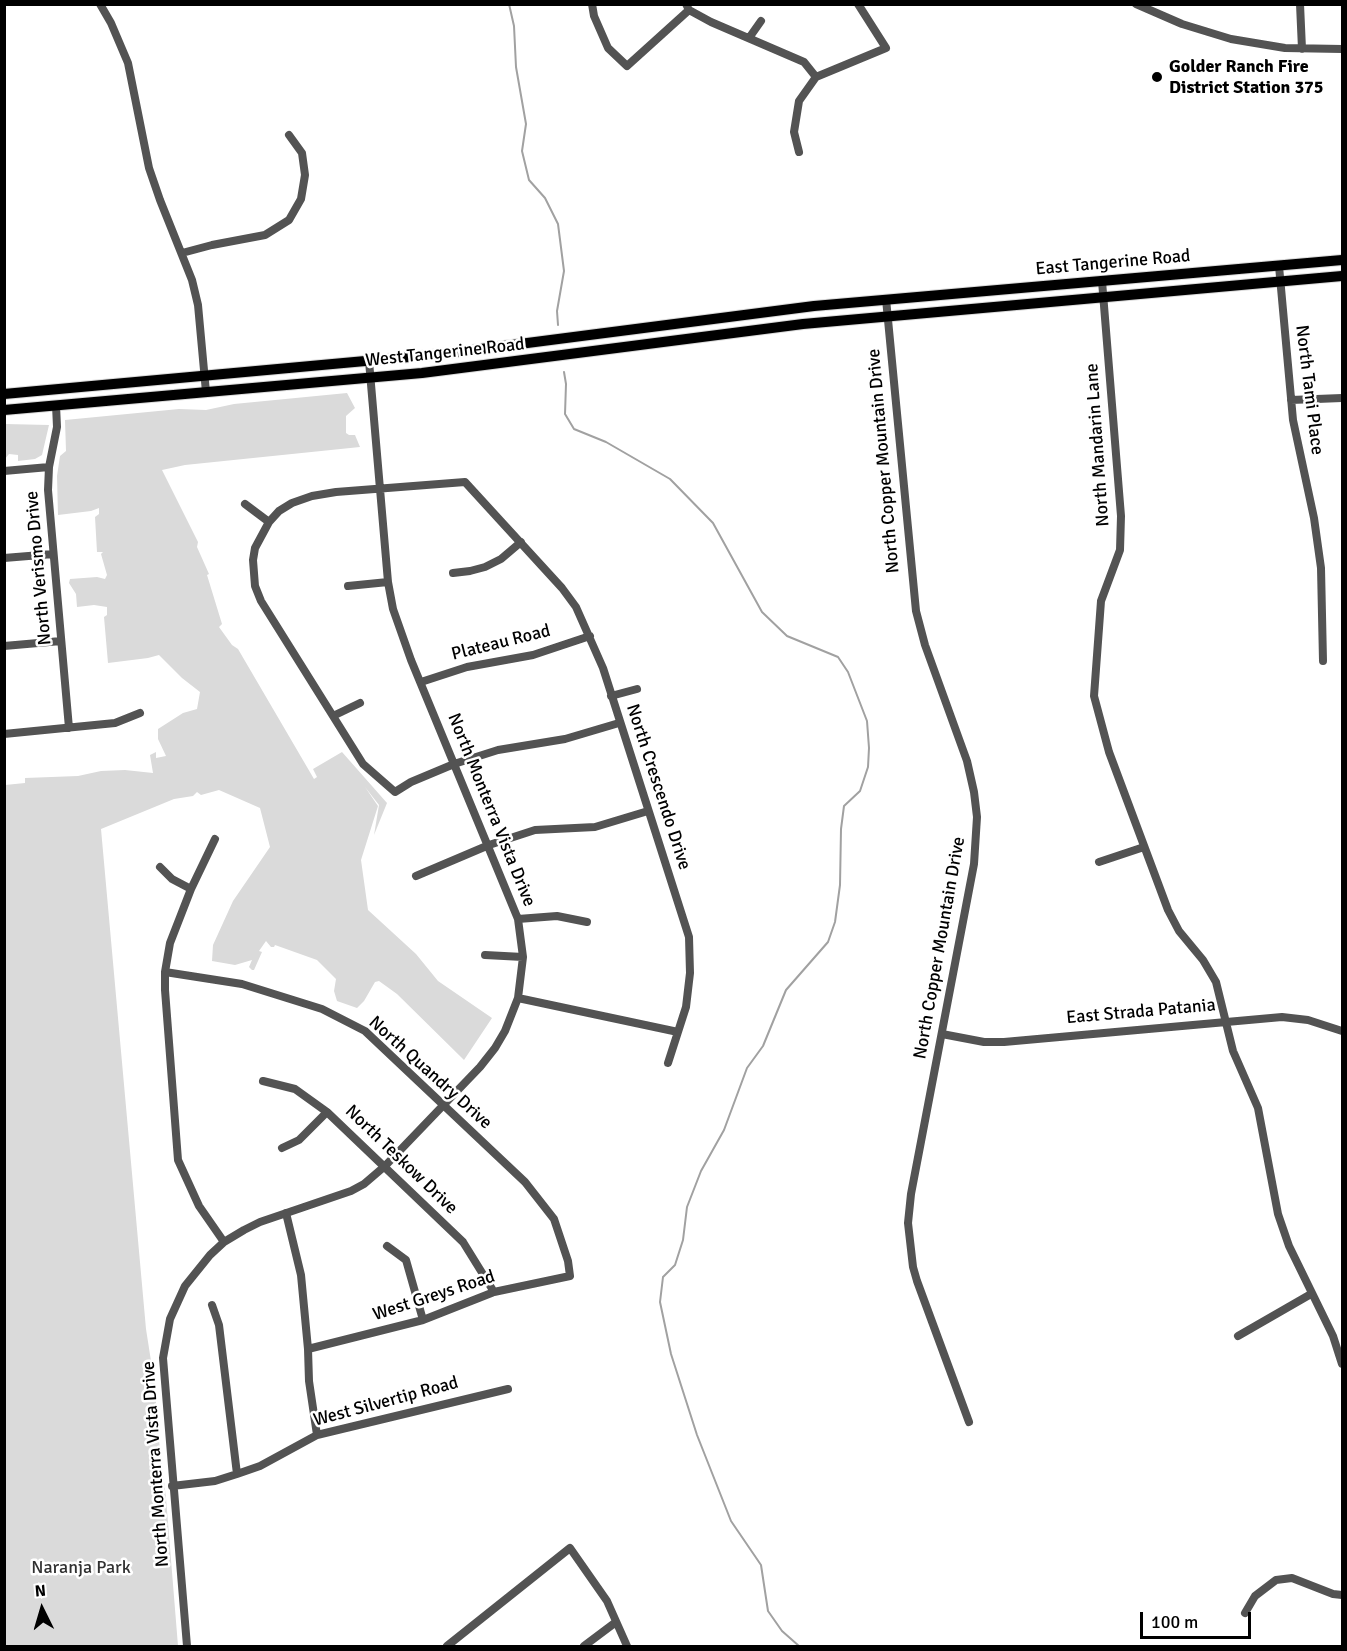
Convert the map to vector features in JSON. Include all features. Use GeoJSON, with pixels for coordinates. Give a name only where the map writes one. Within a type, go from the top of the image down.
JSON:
{"type":"FeatureCollection","features":[{"type":"Feature","properties":{"kind":"main road","name":"East Tangerine Road"},"geometry":{"type":"LineString","coordinates":[[886,299],[1342,260]]}},
{"type":"Feature","properties":{"kind":"main road","name":"East Tangerine Road"},"geometry":{"type":"LineString","coordinates":[[887,316],[1342,276]]}},
{"type":"Feature","properties":{"kind":"main road","name":"West Tangerine Road"},"geometry":{"type":"LineString","coordinates":[[4,394],[486,349],[770,311],[886,299]]}},
{"type":"Feature","properties":{"kind":"main road","name":"West Tangerine Road"},"geometry":{"type":"LineString","coordinates":[[4,410],[371,378],[507,363],[770,328],[887,316]]}},
{"type":"Feature","properties":{"kind":"street"},"geometry":{"type":"LineString","coordinates":[[100,4],[119,39],[128,63],[149,168],[196,296],[206,392]]}},
{"type":"Feature","properties":{"kind":"street"},"geometry":{"type":"LineString","coordinates":[[592,4],[594,16],[608,48],[627,66],[687,7],[804,62],[816,77]]}},
{"type":"Feature","properties":{"kind":"street"},"geometry":{"type":"LineString","coordinates":[[799,152],[794,132],[799,101],[816,77],[886,48],[858,4]]}},
{"type":"Feature","properties":{"kind":"street"},"geometry":{"type":"LineString","coordinates":[[1136,4],[1166,18],[1217,36],[1254,44],[1302,50],[1342,49]]}},
{"type":"Feature","properties":{"kind":"street"},"geometry":{"type":"LineString","coordinates":[[1300,4],[1302,50]]}},
{"type":"Feature","properties":{"kind":"street"},"geometry":{"type":"LineString","coordinates":[[749,38],[761,21]]}},
{"type":"Feature","properties":{"kind":"street"},"geometry":{"type":"LineString","coordinates":[[182,253],[265,235],[289,220],[301,199],[305,175],[302,153],[289,135]]}},
{"type":"Feature","properties":{"kind":"street","name":"North Tami Place"},"geometry":{"type":"LineString","coordinates":[[1278,266],[1295,434],[1316,531],[1322,597],[1323,661]]}},
{"type":"Feature","properties":{"kind":"street","name":"North Mandarin Lane"},"geometry":{"type":"LineString","coordinates":[[1102,281],[1121,492],[1121,531],[1120,550],[1101,601],[1094,696],[1109,752],[1173,919],[1213,976],[1237,1063],[1258,1108],[1278,1214],[1289,1246],[1333,1336],[1342,1364]]}},
{"type":"Feature","properties":{"kind":"street","name":"North Copper Mountain Drive"},"geometry":{"type":"LineString","coordinates":[[886,299],[915,611],[967,761],[976,805],[977,830],[974,864],[911,1194],[909,1236],[917,1281],[969,1422]]}},
{"type":"Feature","properties":{"kind":"street","name":"North Monterra Vista Drive"},"geometry":{"type":"LineString","coordinates":[[187,1647],[163,1380],[165,1340],[170,1319],[185,1286],[210,1255],[224,1242],[244,1230],[351,1191],[364,1184],[385,1166],[480,1067],[495,1048],[519,998],[523,957],[518,919],[393,609],[388,582],[369,361]]}},
{"type":"Feature","properties":{"kind":"street"},"geometry":{"type":"LineString","coordinates":[[1291,400],[1342,398]]}},
{"type":"Feature","properties":{"kind":"street","name":"North Verismo Drive"},"geometry":{"type":"LineString","coordinates":[[56,405],[57,427],[49,467],[48,499],[69,728]]}},
{"type":"Feature","properties":{"kind":"street"},"geometry":{"type":"LineString","coordinates":[[4,471],[49,467]]}},
{"type":"Feature","properties":{"kind":"street","name":"North Crescendo Drive"},"geometry":{"type":"LineString","coordinates":[[380,488],[465,482],[562,588],[576,607],[590,636],[611,696],[689,937],[690,973],[686,1007],[668,1062]]}},
{"type":"Feature","properties":{"kind":"street"},"geometry":{"type":"LineString","coordinates":[[380,488],[312,496],[292,503],[279,511],[269,522],[255,549],[253,567],[255,586],[261,602],[363,764],[395,792],[411,782],[454,764],[498,750],[565,739],[620,723]]}},
{"type":"Feature","properties":{"kind":"street"},"geometry":{"type":"LineString","coordinates":[[245,504],[269,522]]}},
{"type":"Feature","properties":{"kind":"street"},"geometry":{"type":"LineString","coordinates":[[453,573],[485,567],[501,559],[521,542]]}},
{"type":"Feature","properties":{"kind":"street"},"geometry":{"type":"LineString","coordinates":[[4,558],[53,554]]}},
{"type":"Feature","properties":{"kind":"street"},"geometry":{"type":"LineString","coordinates":[[348,586],[388,582]]}},
{"type":"Feature","properties":{"kind":"street","name":"Plateau Road"},"geometry":{"type":"LineString","coordinates":[[421,682],[467,667],[533,655],[590,636]]}},
{"type":"Feature","properties":{"kind":"street"},"geometry":{"type":"LineString","coordinates":[[4,646],[61,641]]}},
{"type":"Feature","properties":{"kind":"street"},"geometry":{"type":"LineString","coordinates":[[611,696],[638,689]]}},
{"type":"Feature","properties":{"kind":"street"},"geometry":{"type":"LineString","coordinates":[[333,716],[360,703]]}},
{"type":"Feature","properties":{"kind":"street"},"geometry":{"type":"LineString","coordinates":[[4,734],[120,722],[140,713]]}},
{"type":"Feature","properties":{"kind":"street"},"geometry":{"type":"LineString","coordinates":[[416,876],[489,845],[535,830],[595,827],[648,811]]}},
{"type":"Feature","properties":{"kind":"street"},"geometry":{"type":"LineString","coordinates":[[215,840],[191,889],[170,943],[165,972],[178,1160],[199,1206],[224,1242]]}},
{"type":"Feature","properties":{"kind":"street"},"geometry":{"type":"LineString","coordinates":[[1100,862],[1144,847]]}},
{"type":"Feature","properties":{"kind":"street"},"geometry":{"type":"LineString","coordinates":[[160,867],[172,879],[191,889]]}},
{"type":"Feature","properties":{"kind":"street"},"geometry":{"type":"LineString","coordinates":[[518,919],[557,916],[587,922]]}},
{"type":"Feature","properties":{"kind":"street"},"geometry":{"type":"LineString","coordinates":[[485,955],[523,957]]}},
{"type":"Feature","properties":{"kind":"street","name":"North Quandry Drive"},"geometry":{"type":"LineString","coordinates":[[165,972],[242,984],[322,1009],[365,1031],[525,1182],[554,1219],[568,1261],[570,1276]]}},
{"type":"Feature","properties":{"kind":"street"},"geometry":{"type":"LineString","coordinates":[[519,998],[678,1032]]}},
{"type":"Feature","properties":{"kind":"street","name":"East Strada Patania"},"geometry":{"type":"LineString","coordinates":[[942,1034],[984,1042],[1004,1042],[1225,1020],[1290,1017],[1342,1031]]}},
{"type":"Feature","properties":{"kind":"street","name":"North Teskow Drive"},"geometry":{"type":"LineString","coordinates":[[263,1081],[295,1089],[327,1112],[463,1242],[494,1292]]}},
{"type":"Feature","properties":{"kind":"street"},"geometry":{"type":"LineString","coordinates":[[282,1148],[299,1140],[327,1112]]}},
{"type":"Feature","properties":{"kind":"street"},"geometry":{"type":"LineString","coordinates":[[286,1213],[301,1275],[309,1381],[317,1435]]}},
{"type":"Feature","properties":{"kind":"street"},"geometry":{"type":"LineString","coordinates":[[387,1246],[406,1260],[423,1320]]}},
{"type":"Feature","properties":{"kind":"street","name":"West Greys Road"},"geometry":{"type":"LineString","coordinates":[[308,1349],[423,1320],[494,1292],[570,1276]]}},
{"type":"Feature","properties":{"kind":"street"},"geometry":{"type":"LineString","coordinates":[[1238,1336],[1311,1294]]}},
{"type":"Feature","properties":{"kind":"street"},"geometry":{"type":"LineString","coordinates":[[212,1305],[219,1325],[237,1474]]}},
{"type":"Feature","properties":{"kind":"street","name":"West Silvertip Road"},"geometry":{"type":"LineString","coordinates":[[172,1486],[214,1481],[260,1466],[317,1435],[508,1389]]}},
{"type":"Feature","properties":{"kind":"street"},"geometry":{"type":"LineString","coordinates":[[447,1647],[570,1548],[607,1601],[627,1647]]}},
{"type":"Feature","properties":{"kind":"street"},"geometry":{"type":"LineString","coordinates":[[1245,1613],[1255,1596],[1276,1580],[1292,1578],[1333,1594],[1342,1595]]}},
{"type":"Feature","properties":{"kind":"street"},"geometry":{"type":"LineString","coordinates":[[584,1647],[616,1622]]}},
{"type":"Feature","properties":{"kind":"green space","name":"Naranja Park"},"geometry":{"type":"Polygon","coordinates":[[[347,393],[355,408],[346,416],[346,433],[355,435],[360,447],[185,465],[162,470],[198,542],[197,547],[209,574],[207,575],[222,624],[219,627],[232,645],[238,649],[314,779],[317,777],[313,769],[342,752],[387,803],[374,835],[379,805],[365,787],[378,806],[361,860],[368,910],[416,954],[438,981],[492,1018],[464,1060],[397,994],[379,981],[375,982],[357,1008],[337,1001],[334,991],[336,979],[317,960],[275,945],[271,947],[266,941],[259,951],[262,952],[254,970],[249,967],[252,960],[235,965],[212,961],[213,945],[233,901],[270,847],[260,808],[219,790],[201,795],[197,792],[193,796],[174,799],[101,829],[146,1329],[156,1393],[156,1416],[166,1498],[178,1646],[5,1646],[5,785],[25,783],[25,778],[78,776],[101,771],[125,770],[153,773],[150,755],[156,752],[156,758],[166,756],[158,739],[158,729],[183,713],[197,709],[200,692],[159,655],[108,663],[104,617],[107,615],[107,607],[94,605],[77,607],[76,594],[69,583],[70,579],[97,577],[105,579],[107,575],[101,554],[103,552],[97,552],[95,517],[99,514],[99,508],[58,515],[57,476],[60,456],[66,451],[65,420],[179,409],[206,410],[234,404],[347,393]]]}},
{"type":"Feature","properties":{"kind":"green space"},"geometry":{"type":"Polygon","coordinates":[[[5,424],[49,425],[42,455],[35,459],[18,461],[18,455],[9,454],[5,459],[5,424]]]}},
{"type":"Feature","properties":{"kind":"waterway"},"geometry":{"type":"LineString","coordinates":[[509,4],[514,26],[516,67],[526,124],[522,151],[529,180],[545,198],[558,224],[564,271],[557,311],[558,325]]}},
{"type":"Feature","properties":{"kind":"waterway"},"geometry":{"type":"LineString","coordinates":[[564,372],[565,414],[574,429],[606,442],[670,479],[713,523],[762,612],[787,636],[838,657],[848,672],[867,721],[868,767],[860,791],[844,806],[841,829],[840,885],[835,922],[828,942],[786,990],[763,1046],[747,1068],[724,1130],[701,1171],[687,1207],[683,1240],[675,1265],[663,1277],[660,1302],[671,1354],[697,1435],[731,1521],[761,1565],[768,1611],[782,1631],[799,1646]]}},
{"type":"Feature","properties":{"kind":"place","name":"Golder Ranch Fire District Station 375"},"geometry":{"type":"Point","coordinates":[1157,77]}}]}
